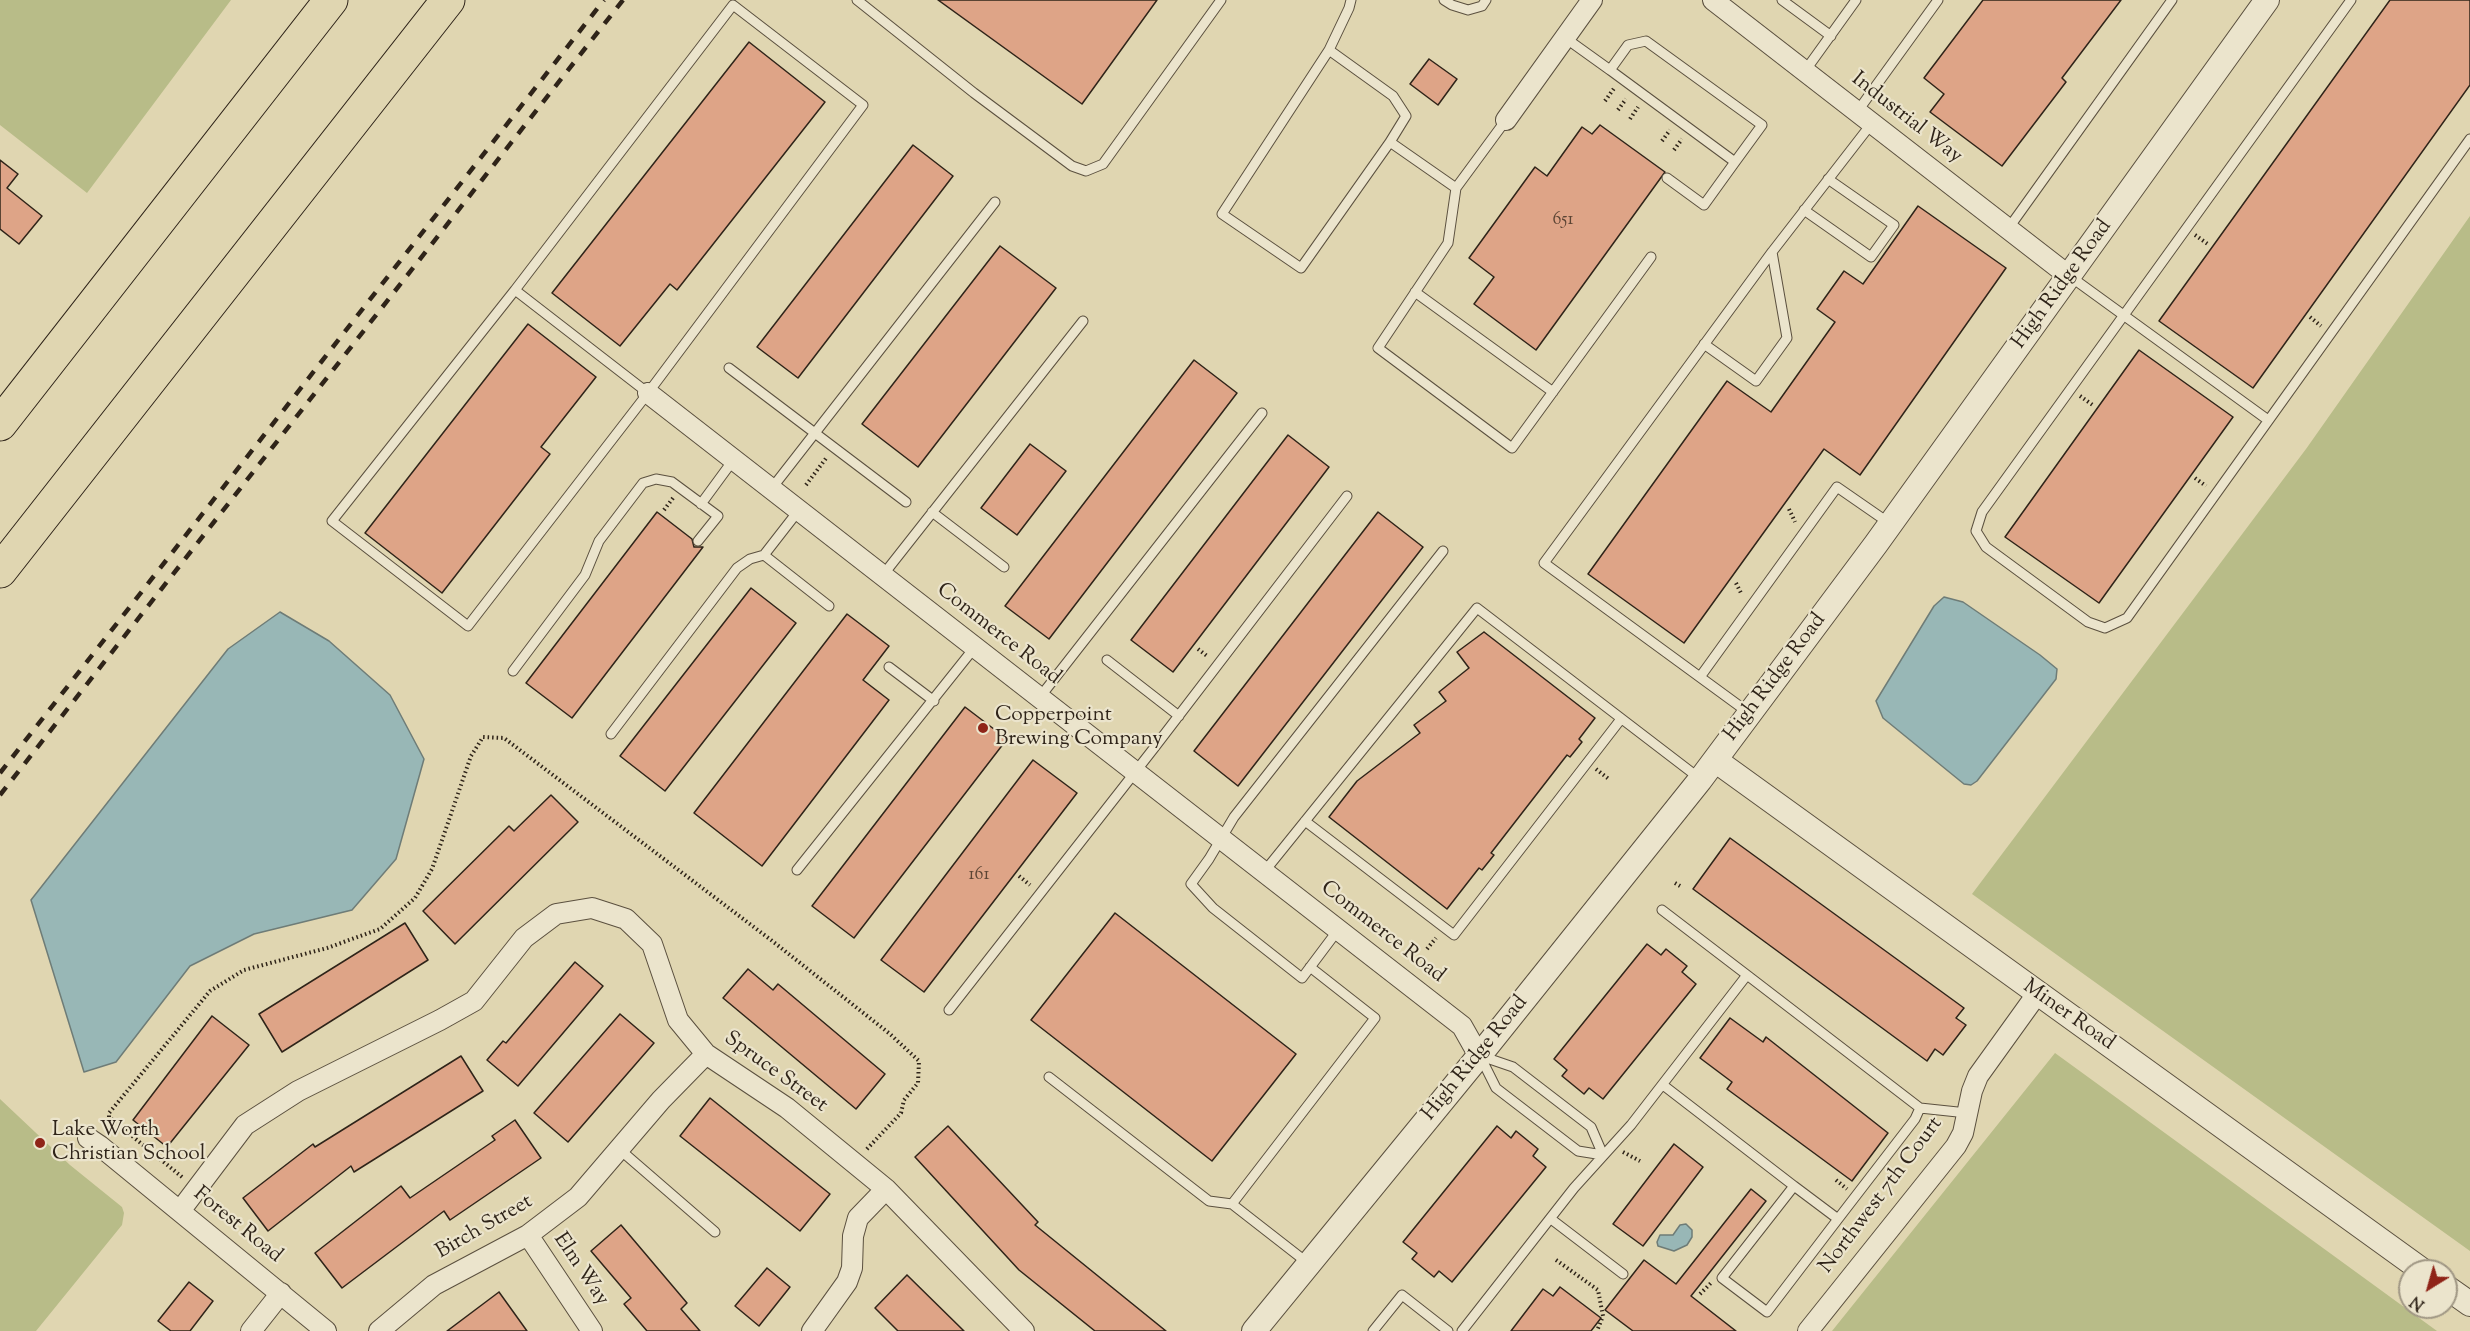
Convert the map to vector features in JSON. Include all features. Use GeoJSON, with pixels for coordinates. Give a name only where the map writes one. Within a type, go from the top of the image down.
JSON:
{"type":"FeatureCollection","features":[{"type":"Feature","properties":{"kind":"highway"},"geometry":{"type":"LineString","coordinates":[[0,424],[331,0]]}},
{"type":"Feature","properties":{"kind":"highway"},"geometry":{"type":"LineString","coordinates":[[0,571],[448,0]]}},
{"type":"Feature","properties":{"kind":"street"},"geometry":{"type":"LineString","coordinates":[[1506,120],[1592,0]]}},
{"type":"Feature","properties":{"kind":"street","name":"Industrial Way"},"geometry":{"type":"LineString","coordinates":[[1713,0],[2069,276]]}},
{"type":"Feature","properties":{"kind":"street","name":"High Ridge Road"},"geometry":{"type":"LineString","coordinates":[[1254,1331],[1479,1056],[1700,780],[1890,524],[2267,0]]}},
{"type":"Feature","properties":{"kind":"street","name":"Commerce Road"},"geometry":{"type":"LineString","coordinates":[[648,393],[1462,1026],[1479,1056]]}},
{"type":"Feature","properties":{"kind":"street","name":"Miner Road"},"geometry":{"type":"LineString","coordinates":[[1715,760],[2405,1259]]}},
{"type":"Feature","properties":{"kind":"street","name":"Spruce Street"},"geometry":{"type":"LineString","coordinates":[[180,1210],[245,1125],[298,1091],[474,1001],[524,938],[556,914],[592,908],[626,919],[652,944],[678,1020],[706,1054],[787,1108],[886,1189],[1024,1331]]}},
{"type":"Feature","properties":{"kind":"street","name":"Northwest 7th Court"},"geometry":{"type":"LineString","coordinates":[[1808,1331],[1956,1146],[1963,1133],[1971,1090],[1978,1076],[2037,994]]}},
{"type":"Feature","properties":{"kind":"street","name":"Birch Street"},"geometry":{"type":"LineString","coordinates":[[379,1331],[434,1285],[528,1236],[578,1197],[618,1148],[706,1054]]}},
{"type":"Feature","properties":{"kind":"street","name":"Forest Road"},"geometry":{"type":"LineString","coordinates":[[88,1138],[327,1331]]}},
{"type":"Feature","properties":{"kind":"street"},"geometry":{"type":"LineString","coordinates":[[818,1329],[847,1282],[852,1268],[853,1236],[858,1218],[886,1189]]}},
{"type":"Feature","properties":{"kind":"street","name":"Elm Way"},"geometry":{"type":"LineString","coordinates":[[528,1236],[592,1331]]}},
{"type":"Feature","properties":{"kind":"street"},"geometry":{"type":"LineString","coordinates":[[251,1331],[281,1293]]}},
{"type":"Feature","properties":{"kind":"lane"},"geometry":{"type":"LineString","coordinates":[[857,0],[974,93],[1072,166],[1086,171],[1103,164],[1221,0]]}},
{"type":"Feature","properties":{"kind":"lane"},"geometry":{"type":"LineString","coordinates":[[1329,50],[1393,96],[1406,117],[1301,268],[1222,214],[1329,50],[1351,0]]}},
{"type":"Feature","properties":{"kind":"lane"},"geometry":{"type":"LineString","coordinates":[[1444,0],[1468,10],[1482,6],[1486,0]]}},
{"type":"Feature","properties":{"kind":"lane"},"geometry":{"type":"LineString","coordinates":[[1782,0],[1831,36]]}},
{"type":"Feature","properties":{"kind":"lane"},"geometry":{"type":"LineString","coordinates":[[1805,71],[1856,0]]}},
{"type":"Feature","properties":{"kind":"lane"},"geometry":{"type":"LineString","coordinates":[[1750,713],[1544,563],[1828,179],[1938,0]]}},
{"type":"Feature","properties":{"kind":"lane"},"geometry":{"type":"LineString","coordinates":[[2008,229],[2172,0]]}},
{"type":"Feature","properties":{"kind":"lane"},"geometry":{"type":"LineString","coordinates":[[2351,0],[1982,512],[1976,531],[1986,547],[2088,622],[2105,628],[2127,618],[2470,138]]}},
{"type":"Feature","properties":{"kind":"lane"},"geometry":{"type":"LineString","coordinates":[[733,5],[863,105],[648,393],[468,626],[332,521],[515,290],[733,5]]}},
{"type":"Feature","properties":{"kind":"lane"},"geometry":{"type":"LineString","coordinates":[[1564,37],[1736,162]]}},
{"type":"Feature","properties":{"kind":"lane"},"geometry":{"type":"LineString","coordinates":[[1610,70],[1628,45],[1646,41],[1762,125],[1704,205],[1667,178]]}},
{"type":"Feature","properties":{"kind":"lane"},"geometry":{"type":"LineString","coordinates":[[1506,120],[1456,188],[1448,243],[1378,348],[1512,448],[1651,257]]}},
{"type":"Feature","properties":{"kind":"lane"},"geometry":{"type":"LineString","coordinates":[[1390,142],[1456,188]]}},
{"type":"Feature","properties":{"kind":"lane"},"geometry":{"type":"LineString","coordinates":[[1804,210],[1871,256],[1893,225],[1828,179]]}},
{"type":"Feature","properties":{"kind":"lane"},"geometry":{"type":"LineString","coordinates":[[772,488],[995,202]]}},
{"type":"Feature","properties":{"kind":"lane"},"geometry":{"type":"LineString","coordinates":[[1704,344],[1756,381],[1787,338],[1772,252]]}},
{"type":"Feature","properties":{"kind":"lane"},"geometry":{"type":"LineString","coordinates":[[2069,276],[2268,420]]}},
{"type":"Feature","properties":{"kind":"lane"},"geometry":{"type":"LineString","coordinates":[[515,290],[648,393]]}},
{"type":"Feature","properties":{"kind":"lane"},"geometry":{"type":"LineString","coordinates":[[1415,292],[1553,392]]}},
{"type":"Feature","properties":{"kind":"lane"},"geometry":{"type":"LineString","coordinates":[[883,575],[1083,321]]}},
{"type":"Feature","properties":{"kind":"lane"},"geometry":{"type":"LineString","coordinates":[[729,368],[906,502]]}},
{"type":"Feature","properties":{"kind":"lane"},"geometry":{"type":"LineString","coordinates":[[1040,697],[1262,413]]}},
{"type":"Feature","properties":{"kind":"lane"},"geometry":{"type":"LineString","coordinates":[[701,504],[734,459]]}},
{"type":"Feature","properties":{"kind":"lane"},"geometry":{"type":"LineString","coordinates":[[513,671],[585,575],[599,541],[643,483],[656,479],[672,482],[718,516],[698,541]]}},
{"type":"Feature","properties":{"kind":"lane"},"geometry":{"type":"LineString","coordinates":[[1700,677],[1837,487],[1890,524]]}},
{"type":"Feature","properties":{"kind":"lane"},"geometry":{"type":"LineString","coordinates":[[949,1010],[1179,716],[1347,496]]}},
{"type":"Feature","properties":{"kind":"lane"},"geometry":{"type":"LineString","coordinates":[[611,734],[737,568],[750,559],[764,555],[800,510]]}},
{"type":"Feature","properties":{"kind":"lane"},"geometry":{"type":"LineString","coordinates":[[932,512],[1004,567]]}},
{"type":"Feature","properties":{"kind":"lane"},"geometry":{"type":"LineString","coordinates":[[1338,930],[1302,978],[1213,908],[1191,884],[1234,817],[1443,551]]}},
{"type":"Feature","properties":{"kind":"lane"},"geometry":{"type":"LineString","coordinates":[[764,555],[829,606]]}},
{"type":"Feature","properties":{"kind":"lane"},"geometry":{"type":"LineString","coordinates":[[1264,872],[1477,608],[1700,780]]}},
{"type":"Feature","properties":{"kind":"lane"},"geometry":{"type":"LineString","coordinates":[[797,870],[975,647]]}},
{"type":"Feature","properties":{"kind":"lane"},"geometry":{"type":"LineString","coordinates":[[1107,660],[1179,716]]}},
{"type":"Feature","properties":{"kind":"lane"},"geometry":{"type":"LineString","coordinates":[[889,667],[934,701]]}},
{"type":"Feature","properties":{"kind":"lane"},"geometry":{"type":"LineString","coordinates":[[1305,821],[1454,935],[1621,719]]}},
{"type":"Feature","properties":{"kind":"lane"},"geometry":{"type":"LineString","coordinates":[[1662,910],[1920,1108],[1967,1113]]}},
{"type":"Feature","properties":{"kind":"lane"},"geometry":{"type":"LineString","coordinates":[[1232,1204],[1376,1018],[1310,967]]}},
{"type":"Feature","properties":{"kind":"lane"},"geometry":{"type":"LineString","coordinates":[[1462,1331],[1603,1155],[1627,1130],[1747,975]]}},
{"type":"Feature","properties":{"kind":"lane"},"geometry":{"type":"LineString","coordinates":[[1479,1056],[1513,1067],[1591,1127],[1603,1155]]}},
{"type":"Feature","properties":{"kind":"lane"},"geometry":{"type":"LineString","coordinates":[[1479,1056],[1496,1088],[1578,1151],[1603,1155]]}},
{"type":"Feature","properties":{"kind":"lane"},"geometry":{"type":"LineString","coordinates":[[1049,1077],[1209,1201],[1232,1204],[1309,1264]]}},
{"type":"Feature","properties":{"kind":"lane"},"geometry":{"type":"LineString","coordinates":[[1663,1085],[1838,1219]]}},
{"type":"Feature","properties":{"kind":"lane"},"geometry":{"type":"LineString","coordinates":[[1794,1186],[1722,1278],[1767,1312],[1920,1108]]}},
{"type":"Feature","properties":{"kind":"lane"},"geometry":{"type":"LineString","coordinates":[[618,1148],[715,1232]]}},
{"type":"Feature","properties":{"kind":"lane"},"geometry":{"type":"LineString","coordinates":[[1551,1219],[1623,1274]]}},
{"type":"Feature","properties":{"kind":"lane"},"geometry":{"type":"LineString","coordinates":[[1373,1331],[1402,1295],[1448,1331]]}},
{"type":"Feature","properties":{"kind":"path"},"geometry":{"type":"LineString","coordinates":[[1605,102],[1615,87]]}},
{"type":"Feature","properties":{"kind":"path"},"geometry":{"type":"LineString","coordinates":[[1617,110],[1628,96]]}},
{"type":"Feature","properties":{"kind":"path"},"geometry":{"type":"LineString","coordinates":[[1630,119],[1640,105]]}},
{"type":"Feature","properties":{"kind":"path"},"geometry":{"type":"LineString","coordinates":[[1662,141],[1671,128]]}},
{"type":"Feature","properties":{"kind":"path"},"geometry":{"type":"LineString","coordinates":[[1674,150],[1683,137]]}},
{"type":"Feature","properties":{"kind":"path"},"geometry":{"type":"LineString","coordinates":[[2195,235],[2209,245]]}},
{"type":"Feature","properties":{"kind":"path"},"geometry":{"type":"LineString","coordinates":[[2310,317],[2322,327]]}},
{"type":"Feature","properties":{"kind":"path"},"geometry":{"type":"LineString","coordinates":[[2080,396],[2094,406]]}},
{"type":"Feature","properties":{"kind":"path"},"geometry":{"type":"LineString","coordinates":[[806,485],[828,457]]}},
{"type":"Feature","properties":{"kind":"path"},"geometry":{"type":"LineString","coordinates":[[2195,478],[2208,488]]}},
{"type":"Feature","properties":{"kind":"path"},"geometry":{"type":"LineString","coordinates":[[664,510],[673,498]]}},
{"type":"Feature","properties":{"kind":"path"},"geometry":{"type":"LineString","coordinates":[[1789,509],[1797,527]]}},
{"type":"Feature","properties":{"kind":"path"},"geometry":{"type":"LineString","coordinates":[[1736,583],[1744,601]]}},
{"type":"Feature","properties":{"kind":"path"},"geometry":{"type":"LineString","coordinates":[[1198,649],[1211,659]]}},
{"type":"Feature","properties":{"kind":"path"},"geometry":{"type":"LineString","coordinates":[[1596,769],[1610,780]]}},
{"type":"Feature","properties":{"kind":"path"},"geometry":{"type":"LineString","coordinates":[[1018,876],[1030,885]]}},
{"type":"Feature","properties":{"kind":"path"},"geometry":{"type":"LineString","coordinates":[[1675,883],[1680,886]]}},
{"type":"Feature","properties":{"kind":"path"},"geometry":{"type":"LineString","coordinates":[[1427,949],[1437,937]]}},
{"type":"Feature","properties":{"kind":"path"},"geometry":{"type":"LineString","coordinates":[[1628,1155],[1640,1161]]}},
{"type":"Feature","properties":{"kind":"path"},"geometry":{"type":"LineString","coordinates":[[1556,1260],[1598,1290],[1603,1316],[1597,1331]]}},
{"type":"Feature","properties":{"kind":"path"},"geometry":{"type":"LineString","coordinates":[[1700,1294],[1709,1283]]}},
{"type":"Feature","properties":{"kind":"green space"},"geometry":{"type":"Polygon","coordinates":[[[0,0],[231,0],[87,193],[0,125],[0,0]]]}},
{"type":"Feature","properties":{"kind":"green space"},"geometry":{"type":"Polygon","coordinates":[[[2470,216],[2470,1251],[1972,894],[2306,449],[2470,216]]]}},
{"type":"Feature","properties":{"kind":"green space"},"geometry":{"type":"Polygon","coordinates":[[[2055,1053],[2398,1303],[2398,1319],[2421,1319],[2437,1331],[1832,1331],[2055,1053]]]}},
{"type":"Feature","properties":{"kind":"green space","name":"Lake Worth Christian School"},"geometry":{"type":"Polygon","coordinates":[[[0,1099],[70,1165],[122,1207],[124,1213],[122,1225],[36,1331],[0,1331],[0,1099]]]}},
{"type":"Feature","properties":{"kind":"water"},"geometry":{"type":"Polygon","coordinates":[[[1944,597],[1963,602],[2057,669],[2056,679],[1977,781],[1971,785],[1964,784],[1883,718],[1876,701],[1934,606],[1944,597]]]}},
{"type":"Feature","properties":{"kind":"water"},"geometry":{"type":"Polygon","coordinates":[[[280,612],[329,641],[390,695],[424,759],[396,859],[352,910],[254,934],[190,966],[116,1062],[84,1072],[31,900],[228,649],[280,612]]]}},
{"type":"Feature","properties":{"kind":"water"},"geometry":{"type":"Polygon","coordinates":[[[1686,1224],[1692,1230],[1692,1237],[1687,1245],[1674,1251],[1658,1246],[1660,1235],[1673,1235],[1680,1225],[1686,1224]]]}},
{"type":"Feature","properties":{"kind":"building"},"geometry":{"type":"Polygon","coordinates":[[[938,0],[1157,0],[1082,104],[938,0]]]}},
{"type":"Feature","properties":{"kind":"building"},"geometry":{"type":"Polygon","coordinates":[[[1983,0],[2121,0],[2062,78],[2066,82],[2002,166],[1930,112],[1944,94],[1924,78],[1983,0]]]}},
{"type":"Feature","properties":{"kind":"building"},"geometry":{"type":"Polygon","coordinates":[[[2390,0],[2470,0],[2470,85],[2253,388],[2159,321],[2390,0]]]}},
{"type":"Feature","properties":{"kind":"building"},"geometry":{"type":"Polygon","coordinates":[[[749,42],[825,102],[677,290],[670,284],[620,346],[552,293],[749,42]]]}},
{"type":"Feature","properties":{"kind":"building"},"geometry":{"type":"Polygon","coordinates":[[[1429,59],[1457,79],[1438,105],[1410,84],[1429,59]]]}},
{"type":"Feature","properties":{"kind":"building"},"geometry":{"type":"Polygon","coordinates":[[[1600,125],[1665,172],[1536,350],[1474,304],[1494,277],[1469,258],[1535,167],[1547,176],[1582,127],[1592,134],[1600,125]]]}},
{"type":"Feature","properties":{"kind":"building"},"geometry":{"type":"Polygon","coordinates":[[[913,145],[953,176],[798,378],[757,347],[913,145]]]}},
{"type":"Feature","properties":{"kind":"building"},"geometry":{"type":"Polygon","coordinates":[[[0,160],[18,174],[7,188],[42,216],[19,244],[0,229],[0,160]]]}},
{"type":"Feature","properties":{"kind":"building"},"geometry":{"type":"Polygon","coordinates":[[[1918,206],[2006,268],[1860,475],[1824,449],[1684,643],[1588,574],[1727,381],[1771,412],[1835,322],[1817,309],[1844,271],[1863,284],[1918,206]]]}},
{"type":"Feature","properties":{"kind":"building"},"geometry":{"type":"Polygon","coordinates":[[[1000,246],[1056,288],[918,467],[862,424],[1000,246]]]}},
{"type":"Feature","properties":{"kind":"building"},"geometry":{"type":"Polygon","coordinates":[[[528,324],[596,377],[541,447],[550,454],[442,593],[365,533],[528,324]]]}},
{"type":"Feature","properties":{"kind":"building"},"geometry":{"type":"Polygon","coordinates":[[[2139,350],[2233,417],[2099,603],[2005,537],[2139,350]]]}},
{"type":"Feature","properties":{"kind":"building"},"geometry":{"type":"Polygon","coordinates":[[[1194,360],[1237,393],[1049,639],[1005,606],[1194,360]]]}},
{"type":"Feature","properties":{"kind":"building"},"geometry":{"type":"Polygon","coordinates":[[[1288,435],[1329,467],[1173,672],[1131,640],[1288,435]]]}},
{"type":"Feature","properties":{"kind":"building"},"geometry":{"type":"Polygon","coordinates":[[[1030,444],[1066,471],[1017,535],[981,508],[1030,444]]]}},
{"type":"Feature","properties":{"kind":"building"},"geometry":{"type":"Polygon","coordinates":[[[657,512],[692,539],[694,547],[703,547],[572,718],[526,683],[657,512]]]}},
{"type":"Feature","properties":{"kind":"building"},"geometry":{"type":"Polygon","coordinates":[[[1378,512],[1423,547],[1238,786],[1194,751],[1378,512]]]}},
{"type":"Feature","properties":{"kind":"building"},"geometry":{"type":"Polygon","coordinates":[[[751,588],[796,623],[665,791],[620,756],[751,588]]]}},
{"type":"Feature","properties":{"kind":"building"},"geometry":{"type":"Polygon","coordinates":[[[847,614],[889,646],[863,680],[889,700],[762,866],[694,813],[847,614]]]}},
{"type":"Feature","properties":{"kind":"building"},"geometry":{"type":"Polygon","coordinates":[[[1484,632],[1595,718],[1579,739],[1582,742],[1570,757],[1567,755],[1491,853],[1494,855],[1482,870],[1479,868],[1447,909],[1329,817],[1357,781],[1420,733],[1414,725],[1446,701],[1439,692],[1469,668],[1457,652],[1484,632]]]}},
{"type":"Feature","properties":{"kind":"building"},"geometry":{"type":"Polygon","coordinates":[[[965,707],[1007,739],[854,938],[812,906],[965,707]]]}},
{"type":"Feature","properties":{"kind":"building"},"geometry":{"type":"Polygon","coordinates":[[[1033,760],[1077,793],[924,992],[881,960],[1033,760]]]}},
{"type":"Feature","properties":{"kind":"building"},"geometry":{"type":"Polygon","coordinates":[[[551,795],[578,822],[455,944],[423,911],[509,826],[514,831],[551,795]]]}},
{"type":"Feature","properties":{"kind":"building"},"geometry":{"type":"Polygon","coordinates":[[[1730,838],[1964,1008],[1956,1018],[1966,1025],[1943,1055],[1935,1049],[1927,1061],[1693,889],[1730,838]]]}},
{"type":"Feature","properties":{"kind":"building"},"geometry":{"type":"Polygon","coordinates":[[[1115,913],[1296,1054],[1212,1161],[1031,1020],[1115,913]]]}},
{"type":"Feature","properties":{"kind":"building"},"geometry":{"type":"Polygon","coordinates":[[[405,923],[428,960],[282,1052],[259,1014],[405,923]]]}},
{"type":"Feature","properties":{"kind":"building"},"geometry":{"type":"Polygon","coordinates":[[[1647,944],[1661,955],[1666,949],[1687,966],[1682,972],[1696,984],[1603,1099],[1589,1088],[1584,1094],[1562,1076],[1567,1070],[1554,1059],[1647,944]]]}},
{"type":"Feature","properties":{"kind":"building"},"geometry":{"type":"Polygon","coordinates":[[[575,962],[603,986],[518,1086],[487,1060],[503,1041],[506,1043],[575,962]]]}},
{"type":"Feature","properties":{"kind":"building"},"geometry":{"type":"Polygon","coordinates":[[[748,969],[773,990],[778,984],[885,1074],[856,1109],[723,998],[748,969]]]}},
{"type":"Feature","properties":{"kind":"building"},"geometry":{"type":"Polygon","coordinates":[[[620,1014],[654,1043],[568,1142],[534,1113],[620,1014]]]}},
{"type":"Feature","properties":{"kind":"building"},"geometry":{"type":"Polygon","coordinates":[[[212,1016],[249,1045],[167,1147],[133,1120],[212,1016]]]}},
{"type":"Feature","properties":{"kind":"building"},"geometry":{"type":"Polygon","coordinates":[[[1730,1018],[1763,1042],[1766,1037],[1888,1133],[1852,1181],[1727,1089],[1732,1082],[1700,1058],[1730,1018]]]}},
{"type":"Feature","properties":{"kind":"building"},"geometry":{"type":"Polygon","coordinates":[[[461,1056],[483,1091],[354,1172],[351,1166],[268,1231],[243,1198],[313,1144],[315,1147],[461,1056]]]}},
{"type":"Feature","properties":{"kind":"building"},"geometry":{"type":"Polygon","coordinates":[[[710,1098],[830,1194],[800,1231],[680,1136],[710,1098]]]}},
{"type":"Feature","properties":{"kind":"building"},"geometry":{"type":"Polygon","coordinates":[[[515,1120],[541,1158],[450,1220],[444,1211],[342,1288],[315,1253],[401,1186],[410,1198],[495,1140],[492,1136],[515,1120]]]}},
{"type":"Feature","properties":{"kind":"building"},"geometry":{"type":"Polygon","coordinates":[[[948,1126],[1038,1222],[1035,1225],[1166,1331],[1095,1331],[1019,1270],[915,1157],[948,1126]]]}},
{"type":"Feature","properties":{"kind":"building"},"geometry":{"type":"Polygon","coordinates":[[[1497,1126],[1511,1138],[1516,1131],[1538,1149],[1533,1156],[1546,1167],[1452,1282],[1439,1271],[1434,1277],[1412,1259],[1417,1253],[1403,1242],[1497,1126]]]}},
{"type":"Feature","properties":{"kind":"building"},"geometry":{"type":"Polygon","coordinates":[[[1674,1144],[1703,1167],[1643,1246],[1613,1224],[1674,1144]]]}},
{"type":"Feature","properties":{"kind":"building"},"geometry":{"type":"Polygon","coordinates":[[[1751,1189],[1766,1201],[1691,1296],[1736,1331],[1633,1331],[1605,1310],[1644,1260],[1676,1284],[1751,1189]]]}},
{"type":"Feature","properties":{"kind":"building"},"geometry":{"type":"Polygon","coordinates":[[[621,1225],[687,1303],[681,1309],[700,1331],[647,1331],[624,1304],[631,1298],[591,1251],[621,1225]]]}},
{"type":"Feature","properties":{"kind":"building"},"geometry":{"type":"Polygon","coordinates":[[[767,1268],[790,1287],[759,1326],[735,1306],[767,1268]]]}},
{"type":"Feature","properties":{"kind":"building"},"geometry":{"type":"Polygon","coordinates":[[[907,1275],[964,1331],[898,1331],[875,1308],[907,1275]]]}},
{"type":"Feature","properties":{"kind":"building"},"geometry":{"type":"Polygon","coordinates":[[[189,1282],[213,1301],[190,1331],[171,1331],[158,1321],[189,1282]]]}},
{"type":"Feature","properties":{"kind":"building"},"geometry":{"type":"Polygon","coordinates":[[[1560,1287],[1601,1318],[1591,1331],[1511,1331],[1543,1289],[1553,1296],[1560,1287]]]}},
{"type":"Feature","properties":{"kind":"building"},"geometry":{"type":"Polygon","coordinates":[[[499,1292],[527,1331],[447,1331],[499,1292]]]}},
{"type":"Feature","properties":{"kind":"railway"},"geometry":{"type":"LineString","coordinates":[[0,773],[604,0]]}},
{"type":"Feature","properties":{"kind":"railway"},"geometry":{"type":"LineString","coordinates":[[0,795],[623,0]]}},
{"type":"Feature","properties":{"kind":"place","name":"Copperpoint Brewing Company"},"geometry":{"type":"Point","coordinates":[983,728]}},
{"type":"Feature","properties":{"kind":"place","name":"Lake Worth Christian School"},"geometry":{"type":"Point","coordinates":[40,1143]}}]}
